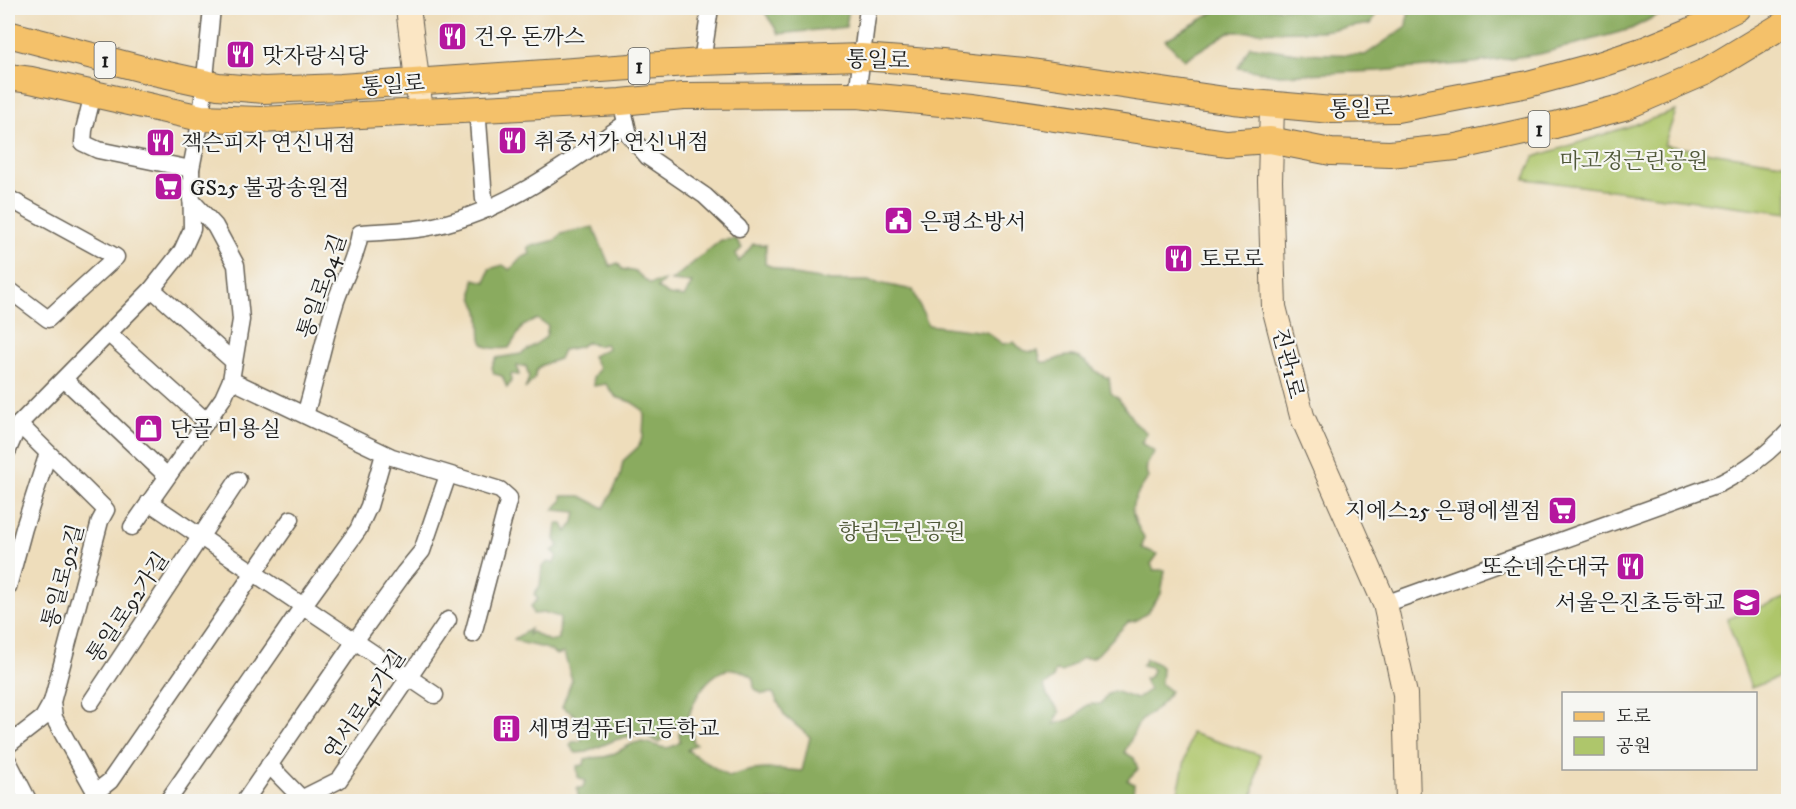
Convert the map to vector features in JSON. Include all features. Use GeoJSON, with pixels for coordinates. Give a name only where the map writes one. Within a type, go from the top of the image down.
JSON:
{"type":"FeatureCollection","features":[{"type":"Feature","properties":{"kind":"main road"},"geometry":{"type":"LineString","coordinates":[[408,8],[421,111]]}},
{"type":"Feature","properties":{"kind":"main road","name":"통일로"},"geometry":{"type":"LineString","coordinates":[[8,34],[92,57],[204,83],[264,90],[341,87],[702,62],[861,57],[1024,71],[1272,106],[1332,110],[1397,109],[1528,84],[1647,49],[1691,31],[1737,8]]}},
{"type":"Feature","properties":{"kind":"main road","name":"통일로"},"geometry":{"type":"LineString","coordinates":[[8,77],[31,80],[201,118],[261,120],[477,108],[623,113],[683,96],[856,95],[973,106],[1226,143],[1270,140],[1331,152],[1390,154],[1456,147],[1545,128],[1624,107],[1705,72],[1788,22]]}},
{"type":"Feature","properties":{"kind":"main road","name":"진관1로"},"geometry":{"type":"LineString","coordinates":[[1272,106],[1270,140],[1275,307],[1302,416],[1385,604],[1405,694],[1408,801]]}},
{"type":"Feature","properties":{"kind":"street"},"geometry":{"type":"LineString","coordinates":[[8,450],[19,424],[152,289],[183,251],[192,229],[191,169],[201,118],[212,8]]}},
{"type":"Feature","properties":{"kind":"street"},"geometry":{"type":"LineString","coordinates":[[702,62],[710,8]]}},
{"type":"Feature","properties":{"kind":"street"},"geometry":{"type":"LineString","coordinates":[[856,95],[868,8]]}},
{"type":"Feature","properties":{"kind":"street"},"geometry":{"type":"LineString","coordinates":[[93,94],[83,143],[98,150],[191,169]]}},
{"type":"Feature","properties":{"kind":"street"},"geometry":{"type":"LineString","coordinates":[[477,108],[484,199],[488,209]]}},
{"type":"Feature","properties":{"kind":"street"},"geometry":{"type":"LineString","coordinates":[[623,113],[629,135],[648,157],[705,196],[739,228]]}},
{"type":"Feature","properties":{"kind":"street","name":"통일로94길"},"geometry":{"type":"LineString","coordinates":[[305,415],[333,308],[357,250],[360,233],[424,228],[504,202],[553,174],[623,113]]}},
{"type":"Feature","properties":{"kind":"street"},"geometry":{"type":"LineString","coordinates":[[8,198],[116,257],[48,319],[8,289]]}},
{"type":"Feature","properties":{"kind":"street","name":"통일로92가길"},"geometry":{"type":"LineString","coordinates":[[132,527],[223,398],[231,380],[241,320],[236,266],[215,226],[191,200]]}},
{"type":"Feature","properties":{"kind":"street"},"geometry":{"type":"LineString","coordinates":[[152,289],[234,362]]}},
{"type":"Feature","properties":{"kind":"street"},"geometry":{"type":"LineString","coordinates":[[109,334],[207,421]]}},
{"type":"Feature","properties":{"kind":"street"},"geometry":{"type":"LineString","coordinates":[[64,379],[167,476]]}},
{"type":"Feature","properties":{"kind":"street"},"geometry":{"type":"LineString","coordinates":[[231,380],[384,454],[500,490],[509,498],[473,634]]}},
{"type":"Feature","properties":{"kind":"street","name":"통일로92길"},"geometry":{"type":"LineString","coordinates":[[19,424],[106,510],[100,521],[52,702]]}},
{"type":"Feature","properties":{"kind":"street"},"geometry":{"type":"LineString","coordinates":[[1385,604],[1720,483],[1736,475],[1772,449],[1788,432]]}},
{"type":"Feature","properties":{"kind":"street"},"geometry":{"type":"LineString","coordinates":[[8,587],[16,526],[48,453]]}},
{"type":"Feature","properties":{"kind":"street"},"geometry":{"type":"LineString","coordinates":[[167,801],[358,530],[369,506],[384,454]]}},
{"type":"Feature","properties":{"kind":"street"},"geometry":{"type":"LineString","coordinates":[[355,641],[422,551],[448,475]]}},
{"type":"Feature","properties":{"kind":"street","name":"통일로92가길"},"geometry":{"type":"LineString","coordinates":[[92,702],[238,480]]}},
{"type":"Feature","properties":{"kind":"street"},"geometry":{"type":"LineString","coordinates":[[149,502],[435,695]]}},
{"type":"Feature","properties":{"kind":"street"},"geometry":{"type":"LineString","coordinates":[[52,702],[54,718],[98,797],[291,519]]}},
{"type":"Feature","properties":{"kind":"street","name":"연서로41가길"},"geometry":{"type":"LineString","coordinates":[[301,800],[339,780],[448,620]]}},
{"type":"Feature","properties":{"kind":"street","name":"연서로41가길"},"geometry":{"type":"LineString","coordinates":[[244,801],[355,641]]}},
{"type":"Feature","properties":{"kind":"street"},"geometry":{"type":"LineString","coordinates":[[8,745],[43,718],[52,702]]}},
{"type":"Feature","properties":{"kind":"street"},"geometry":{"type":"LineString","coordinates":[[8,761],[29,801]]}},
{"type":"Feature","properties":{"kind":"street"},"geometry":{"type":"LineString","coordinates":[[269,765],[301,800]]}},
{"type":"Feature","properties":{"kind":"green space"},"geometry":{"type":"Polygon","coordinates":[[[762,8],[849,8],[846,27],[779,34],[762,8]]]}},
{"type":"Feature","properties":{"kind":"green space"},"geometry":{"type":"Polygon","coordinates":[[[1217,8],[1379,8],[1371,24],[1321,31],[1229,32],[1184,60],[1165,40],[1216,11],[1217,8]]]}},
{"type":"Feature","properties":{"kind":"green space"},"geometry":{"type":"Polygon","coordinates":[[[1409,8],[1671,8],[1631,29],[1540,54],[1473,63],[1379,71],[1279,75],[1238,68],[1250,46],[1296,53],[1365,55],[1407,26],[1409,8]]]}},
{"type":"Feature","properties":{"kind":"green space","name":"마고정근린공원"},"geometry":{"type":"Polygon","coordinates":[[[1676,111],[1664,145],[1788,164],[1788,213],[1525,179],[1534,157],[1676,111]]]}},
{"type":"Feature","properties":{"kind":"green space","name":"향림근린공원"},"geometry":{"type":"Polygon","coordinates":[[[593,227],[610,266],[618,263],[622,269],[636,272],[650,284],[665,280],[657,288],[669,295],[684,297],[692,283],[671,281],[721,240],[736,239],[742,248],[736,254],[739,262],[753,244],[766,245],[765,264],[794,275],[832,281],[868,281],[913,290],[928,325],[986,332],[1003,344],[1014,342],[1025,351],[1038,351],[1041,362],[1073,356],[1083,360],[1104,377],[1109,378],[1111,393],[1119,399],[1135,423],[1147,433],[1141,443],[1155,452],[1147,464],[1148,478],[1134,501],[1133,513],[1144,537],[1142,548],[1158,554],[1151,564],[1154,570],[1165,570],[1161,594],[1148,612],[1135,621],[1128,622],[1098,654],[1091,658],[1083,658],[1062,672],[1055,671],[1053,679],[1044,686],[1047,695],[1060,712],[1054,724],[1072,718],[1086,705],[1101,704],[1107,695],[1114,691],[1136,699],[1149,690],[1144,679],[1150,677],[1153,670],[1142,665],[1146,659],[1162,668],[1161,684],[1170,691],[1163,702],[1137,726],[1124,752],[1134,758],[1138,769],[1127,780],[1134,784],[1133,794],[1128,801],[1109,801],[1107,799],[1097,802],[579,801],[577,788],[582,788],[586,781],[578,777],[577,766],[584,765],[585,759],[608,756],[635,743],[664,748],[674,746],[680,742],[679,732],[692,728],[693,742],[696,744],[687,750],[729,777],[756,770],[802,771],[810,737],[785,716],[773,693],[762,694],[754,688],[753,678],[742,671],[731,670],[721,672],[703,687],[688,719],[670,729],[659,743],[650,738],[647,732],[615,740],[587,752],[576,753],[570,746],[572,742],[582,741],[575,715],[562,707],[572,680],[564,653],[556,655],[552,651],[514,639],[530,629],[528,635],[532,632],[549,641],[559,639],[560,617],[546,613],[533,614],[531,606],[538,599],[534,594],[540,586],[542,567],[548,562],[554,563],[557,555],[552,551],[559,546],[555,539],[557,524],[563,524],[567,532],[574,522],[576,512],[553,510],[562,501],[562,496],[581,496],[604,508],[620,477],[623,461],[639,446],[643,435],[644,415],[643,410],[631,402],[616,397],[606,384],[594,386],[593,377],[599,369],[592,356],[608,348],[605,344],[597,346],[587,342],[579,347],[563,350],[559,359],[537,370],[535,378],[525,389],[529,377],[526,366],[517,366],[519,375],[511,374],[511,382],[507,388],[502,376],[494,374],[492,367],[496,358],[521,354],[546,337],[548,326],[537,319],[523,326],[509,348],[497,349],[484,345],[479,311],[473,296],[474,279],[486,282],[489,269],[503,265],[510,270],[521,258],[530,254],[528,247],[556,240],[561,234],[593,227]]]}},
{"type":"Feature","properties":{"kind":"green space"},"geometry":{"type":"Polygon","coordinates":[[[1788,597],[1788,674],[1751,688],[1727,619],[1788,597]]]}},
{"type":"Feature","properties":{"kind":"green space"},"geometry":{"type":"Polygon","coordinates":[[[1191,733],[1260,755],[1252,801],[1176,801],[1191,733]]]}},
{"type":"Feature","properties":{"kind":"place","name":"건우 돈까스"},"geometry":{"type":"Point","coordinates":[453,36]}},
{"type":"Feature","properties":{"kind":"place","name":"맛자랑식당"},"geometry":{"type":"Point","coordinates":[241,55]}},
{"type":"Feature","properties":{"kind":"place","name":"취중서가 연신내점"},"geometry":{"type":"Point","coordinates":[513,141]}},
{"type":"Feature","properties":{"kind":"place","name":"잭슨피자 연신내점"},"geometry":{"type":"Point","coordinates":[160,142]}},
{"type":"Feature","properties":{"kind":"place","name":"GS25 불광송원점"},"geometry":{"type":"Point","coordinates":[169,187]}},
{"type":"Feature","properties":{"kind":"place","name":"은평소방서"},"geometry":{"type":"Point","coordinates":[899,221]}},
{"type":"Feature","properties":{"kind":"place","name":"토로로"},"geometry":{"type":"Point","coordinates":[1179,258]}},
{"type":"Feature","properties":{"kind":"place","name":"단골 미용실"},"geometry":{"type":"Point","coordinates":[149,428]}},
{"type":"Feature","properties":{"kind":"place","name":"지에스25 은평에셀점"},"geometry":{"type":"Point","coordinates":[1562,510]}},
{"type":"Feature","properties":{"kind":"place","name":"또순네순대국"},"geometry":{"type":"Point","coordinates":[1630,566]}},
{"type":"Feature","properties":{"kind":"place","name":"서울은진초등학교"},"geometry":{"type":"Point","coordinates":[1746,602]}},
{"type":"Feature","properties":{"kind":"place","name":"세명컴퓨터고등학교"},"geometry":{"type":"Point","coordinates":[507,728]}}]}
